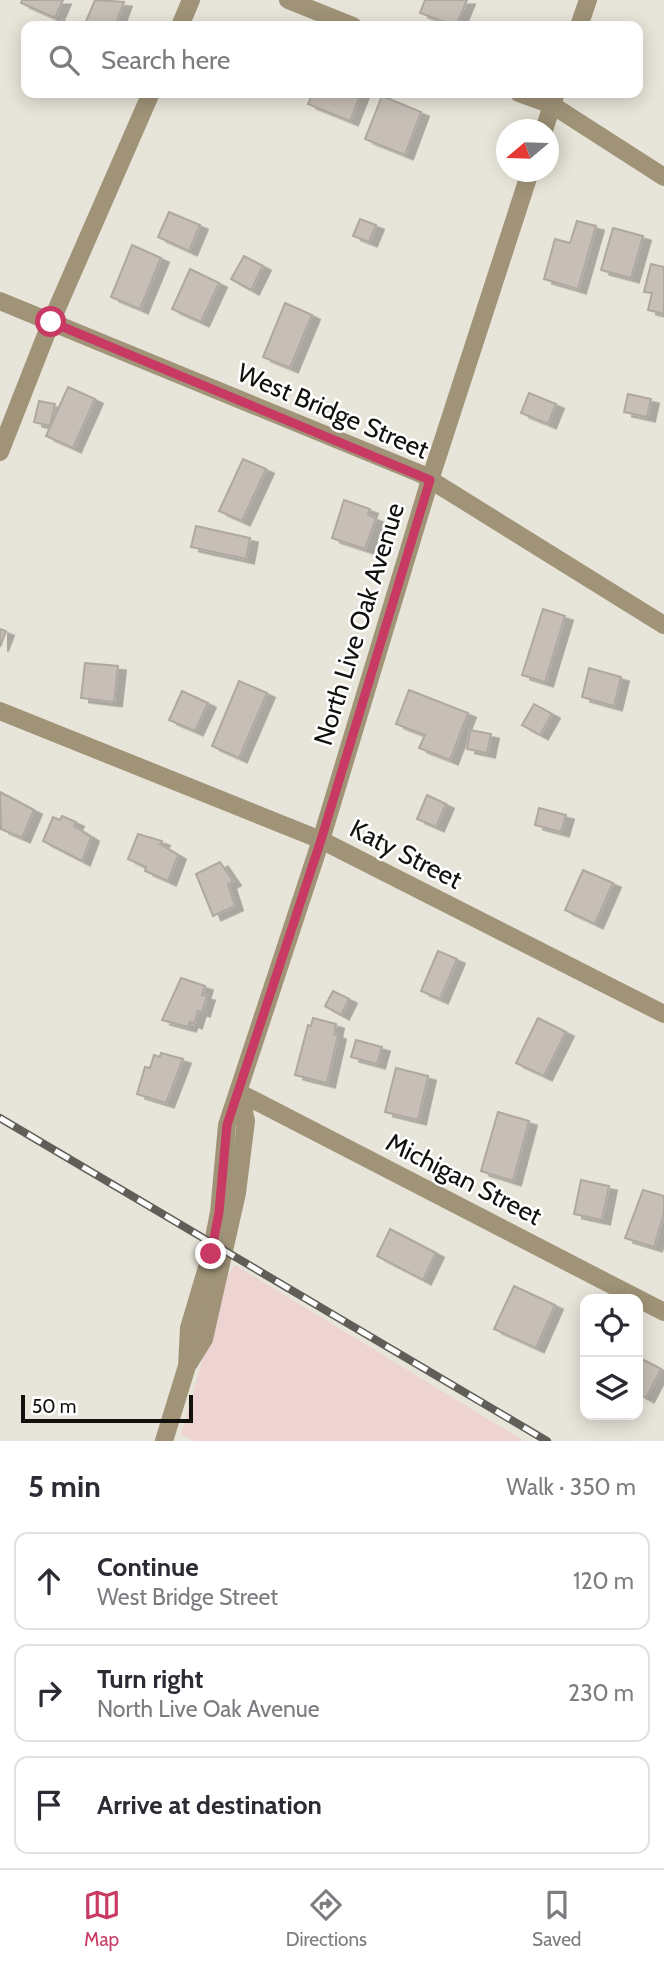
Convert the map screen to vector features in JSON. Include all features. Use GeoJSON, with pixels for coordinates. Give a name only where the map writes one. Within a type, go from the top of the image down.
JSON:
{"type":"FeatureCollection","features":[{"type":"Feature","properties":{"kind":"street"},"geometry":{"type":"LineString","coordinates":[[182,21],[191,0]]}},
{"type":"Feature","properties":{"kind":"street"},"geometry":{"type":"LineString","coordinates":[[288,0],[340,21]]}},
{"type":"Feature","properties":{"kind":"street"},"geometry":{"type":"LineString","coordinates":[[581,21],[588,0]]}},
{"type":"Feature","properties":{"kind":"street"},"geometry":{"type":"LineString","coordinates":[[0,452],[51,322],[149,98]]}},
{"type":"Feature","properties":{"kind":"street"},"geometry":{"type":"LineString","coordinates":[[548,119],[554,99],[664,177]]}},
{"type":"Feature","properties":{"kind":"street","name":"North Live Oak Avenue"},"geometry":{"type":"LineString","coordinates":[[164,1441],[187,1366],[204,1339],[237,1193],[246,1121],[240,1093],[321,840],[430,480],[527,182]]}},
{"type":"Feature","properties":{"kind":"street","name":"West Bridge Street"},"geometry":{"type":"LineString","coordinates":[[0,301],[430,480],[664,625]]}},
{"type":"Feature","properties":{"kind":"street","name":"Katy Street"},"geometry":{"type":"LineString","coordinates":[[0,712],[321,840],[664,1014]]}},
{"type":"Feature","properties":{"kind":"street","name":"Michigan Street"},"geometry":{"type":"LineString","coordinates":[[240,1093],[664,1312]]}},
{"type":"Feature","properties":{"kind":"shaded area"},"geometry":{"type":"Polygon","coordinates":[[[235,1265],[524,1441],[194,1441],[181,1434],[227,1276],[235,1265]]]}},
{"type":"Feature","properties":{"kind":"building"},"geometry":{"type":"Polygon","coordinates":[[[22,0],[63,0],[55,18],[21,3],[22,0]]]}},
{"type":"Feature","properties":{"kind":"building"},"geometry":{"type":"Polygon","coordinates":[[[95,0],[124,2],[117,21],[86,21],[95,0]]]}},
{"type":"Feature","properties":{"kind":"building"},"geometry":{"type":"Polygon","coordinates":[[[425,0],[467,0],[458,21],[442,21],[420,13],[425,0]]]}},
{"type":"Feature","properties":{"kind":"building"},"geometry":{"type":"Polygon","coordinates":[[[311,98],[359,98],[350,121],[308,104],[311,98]]]}},
{"type":"Feature","properties":{"kind":"building"},"geometry":{"type":"Polygon","coordinates":[[[381,98],[421,112],[405,155],[365,139],[381,98]]]}},
{"type":"Feature","properties":{"kind":"building"},"geometry":{"type":"Polygon","coordinates":[[[169,212],[200,225],[189,251],[158,237],[169,212]]]}},
{"type":"Feature","properties":{"kind":"building"},"geometry":{"type":"Polygon","coordinates":[[[360,219],[376,225],[369,242],[353,236],[360,219]]]}},
{"type":"Feature","properties":{"kind":"building"},"geometry":{"type":"Polygon","coordinates":[[[577,221],[596,226],[578,289],[544,279],[555,239],[570,243],[577,221]]]}},
{"type":"Feature","properties":{"kind":"building"},"geometry":{"type":"Polygon","coordinates":[[[613,228],[643,236],[631,278],[601,270],[613,228]]]}},
{"type":"Feature","properties":{"kind":"building"},"geometry":{"type":"Polygon","coordinates":[[[132,245],[161,258],[140,309],[111,297],[132,245]]]}},
{"type":"Feature","properties":{"kind":"building"},"geometry":{"type":"Polygon","coordinates":[[[244,256],[263,266],[251,290],[231,279],[244,256]]]}},
{"type":"Feature","properties":{"kind":"building"},"geometry":{"type":"Polygon","coordinates":[[[651,264],[664,267],[664,314],[648,310],[652,293],[644,292],[651,264]]]}},
{"type":"Feature","properties":{"kind":"building"},"geometry":{"type":"Polygon","coordinates":[[[190,269],[219,283],[201,322],[172,309],[190,269]]]}},
{"type":"Feature","properties":{"kind":"building"},"geometry":{"type":"Polygon","coordinates":[[[285,303],[312,315],[290,368],[263,357],[285,303]]]}},
{"type":"Feature","properties":{"kind":"building"},"geometry":{"type":"Polygon","coordinates":[[[68,387],[95,399],[73,448],[46,436],[68,387]]]}},
{"type":"Feature","properties":{"kind":"building"},"geometry":{"type":"Polygon","coordinates":[[[529,393],[556,404],[548,424],[521,413],[529,393]]]}},
{"type":"Feature","properties":{"kind":"building"},"geometry":{"type":"Polygon","coordinates":[[[628,394],[651,399],[647,417],[624,412],[628,394]]]}},
{"type":"Feature","properties":{"kind":"building"},"geometry":{"type":"Polygon","coordinates":[[[39,401],[55,404],[50,426],[34,422],[39,401]]]}},
{"type":"Feature","properties":{"kind":"building"},"geometry":{"type":"Polygon","coordinates":[[[243,459],[266,469],[242,521],[219,511],[243,459]]]}},
{"type":"Feature","properties":{"kind":"building"},"geometry":{"type":"Polygon","coordinates":[[[344,500],[370,509],[368,515],[376,518],[365,549],[332,538],[344,500]]]}},
{"type":"Feature","properties":{"kind":"building"},"geometry":{"type":"Polygon","coordinates":[[[196,526],[250,538],[246,559],[191,547],[196,526]]]}},
{"type":"Feature","properties":{"kind":"building"},"geometry":{"type":"Polygon","coordinates":[[[543,609],[565,616],[545,682],[522,675],[543,609]]]}},
{"type":"Feature","properties":{"kind":"building"},"geometry":{"type":"Polygon","coordinates":[[[0,629],[6,631],[0,647],[0,629]]]}},
{"type":"Feature","properties":{"kind":"building"},"geometry":{"type":"Polygon","coordinates":[[[85,663],[118,666],[114,702],[81,698],[85,663]]]}},
{"type":"Feature","properties":{"kind":"building"},"geometry":{"type":"Polygon","coordinates":[[[589,668],[621,677],[614,706],[582,697],[589,668]]]}},
{"type":"Feature","properties":{"kind":"building"},"geometry":{"type":"Polygon","coordinates":[[[239,681],[267,693],[239,758],[212,746],[239,681]]]}},
{"type":"Feature","properties":{"kind":"building"},"geometry":{"type":"Polygon","coordinates":[[[409,690],[468,713],[450,760],[419,748],[425,735],[396,724],[409,690]]]}},
{"type":"Feature","properties":{"kind":"building"},"geometry":{"type":"Polygon","coordinates":[[[182,691],[208,703],[195,731],[169,720],[182,691]]]}},
{"type":"Feature","properties":{"kind":"building"},"geometry":{"type":"Polygon","coordinates":[[[534,704],[552,714],[540,735],[522,725],[534,704]]]}},
{"type":"Feature","properties":{"kind":"building"},"geometry":{"type":"Polygon","coordinates":[[[470,730],[491,734],[487,753],[467,749],[470,730]]]}},
{"type":"Feature","properties":{"kind":"building"},"geometry":{"type":"Polygon","coordinates":[[[0,792],[34,810],[22,838],[1,829],[0,792]]]}},
{"type":"Feature","properties":{"kind":"building"},"geometry":{"type":"Polygon","coordinates":[[[427,795],[446,804],[436,827],[417,819],[427,795]]]}},
{"type":"Feature","properties":{"kind":"building"},"geometry":{"type":"Polygon","coordinates":[[[539,808],[566,815],[561,832],[535,825],[539,808]]]}},
{"type":"Feature","properties":{"kind":"building"},"geometry":{"type":"Polygon","coordinates":[[[62,816],[76,822],[74,826],[91,837],[82,861],[43,841],[53,817],[60,820],[62,816]]]}},
{"type":"Feature","properties":{"kind":"building"},"geometry":{"type":"Polygon","coordinates":[[[138,834],[162,841],[160,844],[178,855],[168,881],[145,871],[146,867],[128,859],[138,834]]]}},
{"type":"Feature","properties":{"kind":"building"},"geometry":{"type":"Polygon","coordinates":[[[220,862],[233,881],[228,884],[235,906],[213,916],[196,874],[220,862]]]}},
{"type":"Feature","properties":{"kind":"building"},"geometry":{"type":"Polygon","coordinates":[[[583,870],[613,883],[595,924],[565,910],[583,870]]]}},
{"type":"Feature","properties":{"kind":"building"},"geometry":{"type":"Polygon","coordinates":[[[438,951],[457,959],[440,999],[421,991],[438,951]]]}},
{"type":"Feature","properties":{"kind":"building"},"geometry":{"type":"Polygon","coordinates":[[[181,978],[205,986],[202,995],[207,996],[202,1012],[198,1011],[194,1024],[190,1022],[188,1027],[162,1020],[181,978]]]}},
{"type":"Feature","properties":{"kind":"building"},"geometry":{"type":"Polygon","coordinates":[[[333,991],[349,999],[341,1015],[325,1006],[333,991]]]}},
{"type":"Feature","properties":{"kind":"building"},"geometry":{"type":"Polygon","coordinates":[[[313,1018],[336,1024],[334,1034],[338,1035],[327,1083],[295,1075],[308,1025],[311,1026],[313,1018]]]}},
{"type":"Feature","properties":{"kind":"building"},"geometry":{"type":"Polygon","coordinates":[[[538,1018],[566,1032],[544,1076],[516,1063],[538,1018]]]}},
{"type":"Feature","properties":{"kind":"building"},"geometry":{"type":"Polygon","coordinates":[[[356,1040],[382,1047],[377,1064],[351,1057],[356,1040]]]}},
{"type":"Feature","properties":{"kind":"building"},"geometry":{"type":"Polygon","coordinates":[[[161,1053],[183,1059],[166,1103],[137,1094],[145,1067],[150,1068],[154,1055],[160,1057],[161,1053]]]}},
{"type":"Feature","properties":{"kind":"building"},"geometry":{"type":"Polygon","coordinates":[[[396,1068],[428,1076],[418,1120],[385,1112],[396,1068]]]}},
{"type":"Feature","properties":{"kind":"building"},"geometry":{"type":"Polygon","coordinates":[[[498,1112],[529,1121],[513,1181],[481,1171],[498,1112]]]}},
{"type":"Feature","properties":{"kind":"building"},"geometry":{"type":"Polygon","coordinates":[[[581,1180],[609,1186],[602,1220],[574,1214],[581,1180]]]}},
{"type":"Feature","properties":{"kind":"building"},"geometry":{"type":"Polygon","coordinates":[[[643,1190],[664,1196],[664,1213],[654,1247],[625,1238],[643,1190]]]}},
{"type":"Feature","properties":{"kind":"building"},"geometry":{"type":"Polygon","coordinates":[[[390,1229],[436,1253],[423,1280],[377,1256],[390,1229]]]}},
{"type":"Feature","properties":{"kind":"building"},"geometry":{"type":"Polygon","coordinates":[[[514,1286],[555,1305],[536,1348],[494,1329],[514,1286]]]}},
{"type":"Feature","properties":{"kind":"building"},"geometry":{"type":"Polygon","coordinates":[[[643,1360],[661,1369],[646,1398],[643,1396],[643,1360]]]}},
{"type":"Feature","properties":{"kind":"railway"},"geometry":{"type":"LineString","coordinates":[[0,1118],[547,1441]]}},
{"type":"Feature","properties":{"kind":"route"},"geometry":{"type":"LineString","coordinates":[[51,322],[430,480],[321,840],[240,1093],[227,1125],[219,1212],[211,1254]]}}]}
